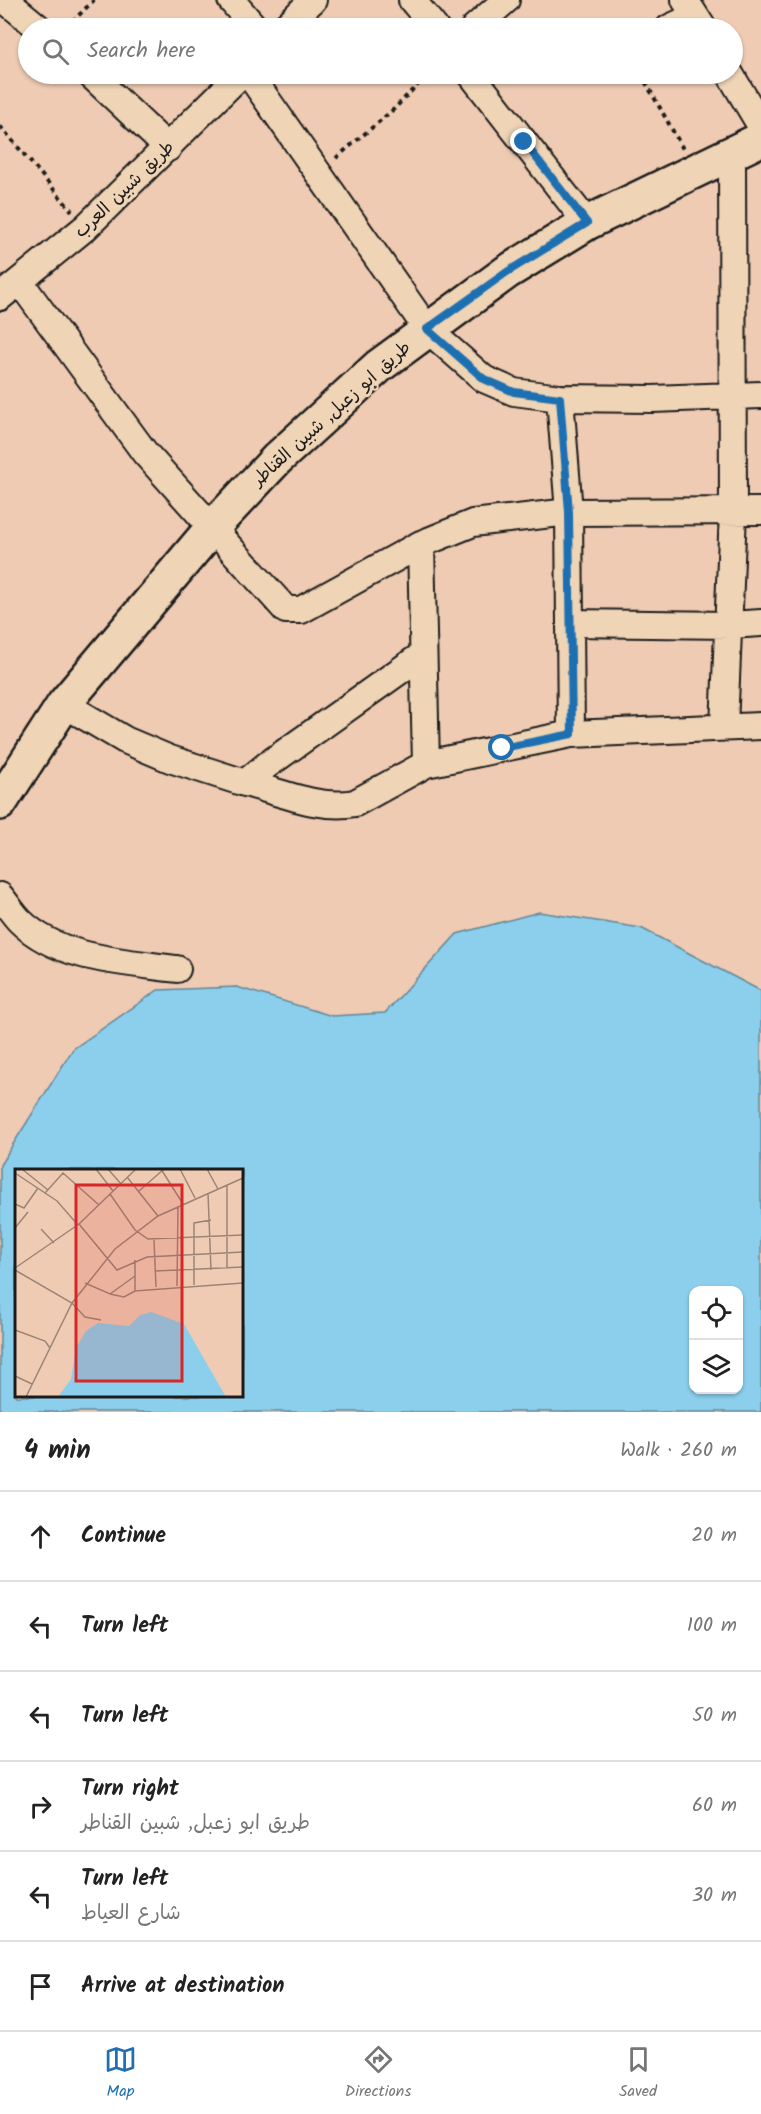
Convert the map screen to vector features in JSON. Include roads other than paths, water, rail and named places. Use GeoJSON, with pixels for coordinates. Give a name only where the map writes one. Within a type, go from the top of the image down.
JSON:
{"type":"FeatureCollection","features":[{"type":"Feature","properties":{"kind":"street"},"geometry":{"type":"LineString","coordinates":[[5,0],[27,18]]}},
{"type":"Feature","properties":{"kind":"street"},"geometry":{"type":"LineString","coordinates":[[231,0],[246,18]]}},
{"type":"Feature","properties":{"kind":"street"},"geometry":{"type":"LineString","coordinates":[[294,18],[313,0]]}},
{"type":"Feature","properties":{"kind":"street"},"geometry":{"type":"LineString","coordinates":[[412,0],[427,18]]}},
{"type":"Feature","properties":{"kind":"street"},"geometry":{"type":"LineString","coordinates":[[485,18],[506,0]]}},
{"type":"Feature","properties":{"kind":"street"},"geometry":{"type":"LineString","coordinates":[[101,84],[168,148]]}},
{"type":"Feature","properties":{"kind":"street","name":"طريق شبين العرب"},"geometry":{"type":"LineString","coordinates":[[8,285],[86,227],[231,84]]}},
{"type":"Feature","properties":{"kind":"street"},"geometry":{"type":"LineString","coordinates":[[256,84],[427,329],[484,379],[514,392],[560,398],[761,395]]}},
{"type":"Feature","properties":{"kind":"street"},"geometry":{"type":"LineString","coordinates":[[479,84],[587,223]]}},
{"type":"Feature","properties":{"kind":"street"},"geometry":{"type":"LineString","coordinates":[[736,84],[761,126]]}},
{"type":"Feature","properties":{"kind":"street"},"geometry":{"type":"LineString","coordinates":[[724,727],[733,512],[732,396],[747,146]]}},
{"type":"Feature","properties":{"kind":"street","name":"طريق ابو زعبل, شبين القناطر"},"geometry":{"type":"LineString","coordinates":[[0,803],[64,704],[212,528],[249,487],[379,366],[507,272],[587,223],[747,146]]}},
{"type":"Feature","properties":{"kind":"street"},"geometry":{"type":"LineString","coordinates":[[8,285],[145,453],[286,610],[301,610],[421,544],[472,523],[569,512],[761,511]]}},
{"type":"Feature","properties":{"kind":"street"},"geometry":{"type":"LineString","coordinates":[[560,398],[569,512],[572,734]]}},
{"type":"Feature","properties":{"kind":"street"},"geometry":{"type":"LineString","coordinates":[[421,544],[426,764]]}},
{"type":"Feature","properties":{"kind":"street"},"geometry":{"type":"LineString","coordinates":[[570,623],[730,625],[761,623]]}},
{"type":"Feature","properties":{"kind":"street"},"geometry":{"type":"LineString","coordinates":[[245,783],[422,655]]}},
{"type":"Feature","properties":{"kind":"street"},"geometry":{"type":"LineString","coordinates":[[64,704],[125,740],[170,759],[245,783],[321,803],[342,805],[355,803],[426,764],[572,734],[761,726]]}},
{"type":"Feature","properties":{"kind":"street"},"geometry":{"type":"LineString","coordinates":[[0,896],[22,923],[63,949],[91,957],[177,969]]}},
{"type":"Feature","properties":{"kind":"water"},"geometry":{"type":"Polygon","coordinates":[[[539,912],[641,928],[761,991],[761,1412],[0,1412],[0,1165],[73,1049],[158,990],[237,987],[332,1016],[385,1013],[457,934],[539,912]]]}}]}
